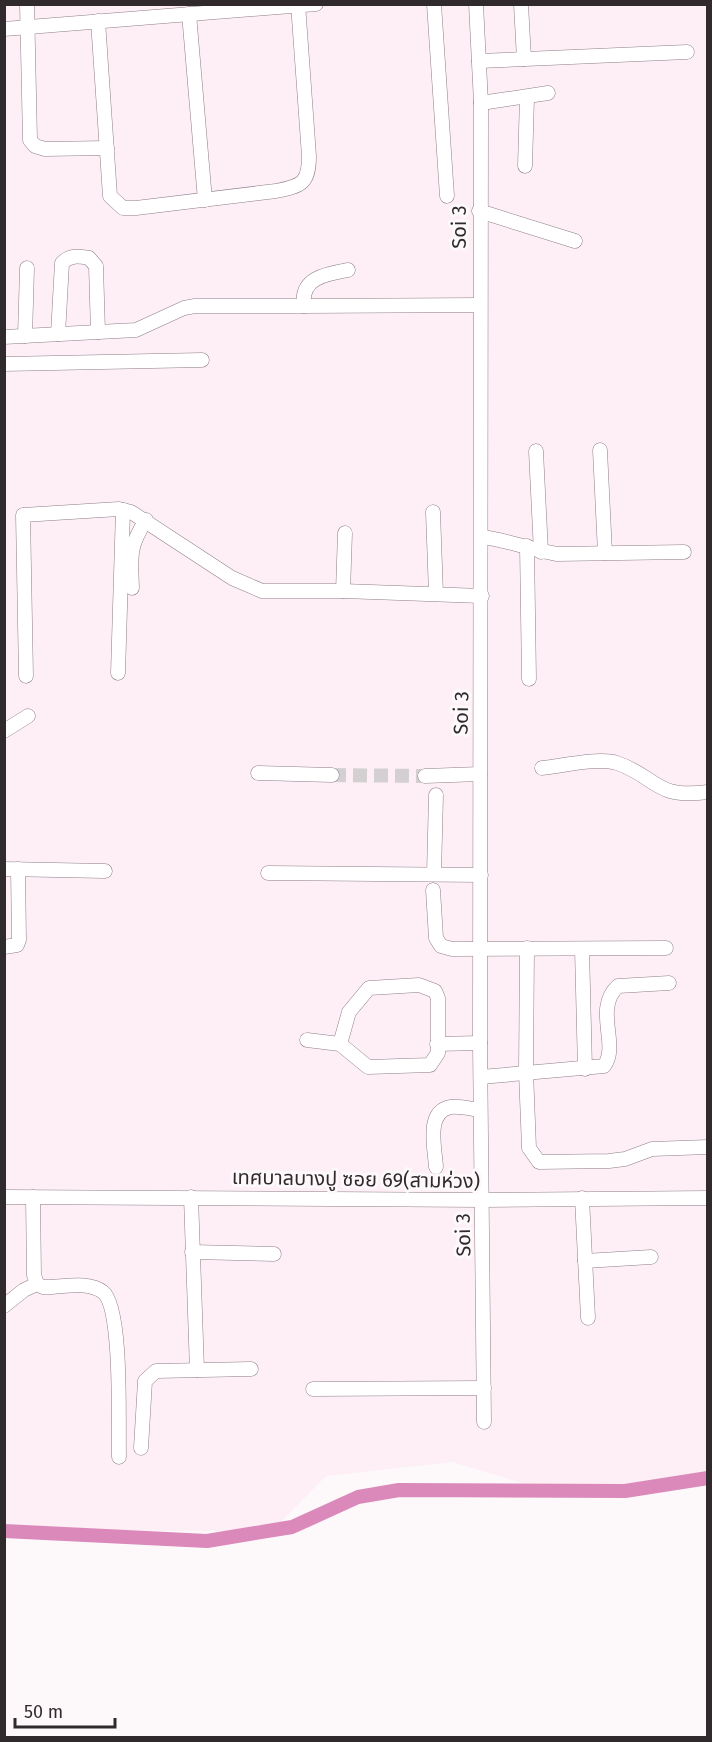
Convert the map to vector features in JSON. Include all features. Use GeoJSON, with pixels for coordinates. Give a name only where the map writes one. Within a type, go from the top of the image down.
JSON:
{"type":"FeatureCollection","features":[{"type":"Feature","properties":{"kind":"street"},"geometry":{"type":"LineString","coordinates":[[27,4],[30,140],[35,146],[45,149],[107,148]]}},
{"type":"Feature","properties":{"kind":"street"},"geometry":{"type":"LineString","coordinates":[[4,29],[98,21],[137,11],[189,14],[316,4]]}},
{"type":"Feature","properties":{"kind":"street"},"geometry":{"type":"LineString","coordinates":[[434,4],[447,196]]}},
{"type":"Feature","properties":{"kind":"street","name":"Soi 3"},"geometry":{"type":"LineString","coordinates":[[476,4],[481,103],[478,211],[482,537],[480,1110],[484,1422]]}},
{"type":"Feature","properties":{"kind":"street"},"geometry":{"type":"LineString","coordinates":[[521,4],[524,59]]}},
{"type":"Feature","properties":{"kind":"street"},"geometry":{"type":"LineString","coordinates":[[98,21],[110,196],[116,205],[136,208],[296,187],[309,173],[298,5]]}},
{"type":"Feature","properties":{"kind":"street"},"geometry":{"type":"LineString","coordinates":[[189,14],[205,200]]}},
{"type":"Feature","properties":{"kind":"street"},"geometry":{"type":"LineString","coordinates":[[479,61],[687,52]]}},
{"type":"Feature","properties":{"kind":"street"},"geometry":{"type":"LineString","coordinates":[[481,103],[548,93]]}},
{"type":"Feature","properties":{"kind":"street"},"geometry":{"type":"LineString","coordinates":[[525,166],[527,97]]}},
{"type":"Feature","properties":{"kind":"street"},"geometry":{"type":"LineString","coordinates":[[478,211],[575,241]]}},
{"type":"Feature","properties":{"kind":"street"},"geometry":{"type":"LineString","coordinates":[[58,334],[62,263],[68,258],[79,256],[89,258],[96,266],[98,332]]}},
{"type":"Feature","properties":{"kind":"street"},"geometry":{"type":"LineString","coordinates":[[25,336],[27,268]]}},
{"type":"Feature","properties":{"kind":"street"},"geometry":{"type":"LineString","coordinates":[[304,306],[303,295],[309,283],[319,276],[348,270]]}},
{"type":"Feature","properties":{"kind":"street"},"geometry":{"type":"LineString","coordinates":[[4,337],[136,330],[183,308],[195,306],[480,305]]}},
{"type":"Feature","properties":{"kind":"street"},"geometry":{"type":"LineString","coordinates":[[4,364],[202,360]]}},
{"type":"Feature","properties":{"kind":"street"},"geometry":{"type":"LineString","coordinates":[[600,450],[605,553]]}},
{"type":"Feature","properties":{"kind":"street"},"geometry":{"type":"LineString","coordinates":[[536,451],[541,552]]}},
{"type":"Feature","properties":{"kind":"street"},"geometry":{"type":"LineString","coordinates":[[118,673],[123,510]]}},
{"type":"Feature","properties":{"kind":"street"},"geometry":{"type":"LineString","coordinates":[[26,676],[23,514],[123,510],[146,520],[252,589],[262,591],[343,591],[482,596]]}},
{"type":"Feature","properties":{"kind":"street"},"geometry":{"type":"LineString","coordinates":[[433,513],[436,594]]}},
{"type":"Feature","properties":{"kind":"street"},"geometry":{"type":"LineString","coordinates":[[132,588],[133,539],[146,520]]}},
{"type":"Feature","properties":{"kind":"street"},"geometry":{"type":"LineString","coordinates":[[343,591],[345,533]]}},
{"type":"Feature","properties":{"kind":"street"},"geometry":{"type":"LineString","coordinates":[[482,537],[506,540],[541,552],[684,552]]}},
{"type":"Feature","properties":{"kind":"street"},"geometry":{"type":"LineString","coordinates":[[527,546],[530,679]]}},
{"type":"Feature","properties":{"kind":"street"},"geometry":{"type":"LineString","coordinates":[[4,731],[28,716]]}},
{"type":"Feature","properties":{"kind":"street"},"geometry":{"type":"LineString","coordinates":[[542,768],[606,761],[624,767],[665,791],[685,794],[708,792]]}},
{"type":"Feature","properties":{"kind":"street"},"geometry":{"type":"LineString","coordinates":[[258,773],[332,775]]}},
{"type":"Feature","properties":{"kind":"street"},"geometry":{"type":"LineString","coordinates":[[425,776],[480,774]]}},
{"type":"Feature","properties":{"kind":"street"},"geometry":{"type":"LineString","coordinates":[[434,874],[436,795]]}},
{"type":"Feature","properties":{"kind":"street"},"geometry":{"type":"LineString","coordinates":[[4,946],[17,945],[19,940],[11,869],[105,871]]}},
{"type":"Feature","properties":{"kind":"street"},"geometry":{"type":"LineString","coordinates":[[268,873],[481,875]]}},
{"type":"Feature","properties":{"kind":"street"},"geometry":{"type":"LineString","coordinates":[[433,890],[436,938],[441,946],[480,950],[666,948]]}},
{"type":"Feature","properties":{"kind":"street"},"geometry":{"type":"LineString","coordinates":[[527,948],[526,1072],[529,1148],[539,1162],[625,1160],[652,1149],[708,1147]]}},
{"type":"Feature","properties":{"kind":"street"},"geometry":{"type":"LineString","coordinates":[[582,949],[585,1069]]}},
{"type":"Feature","properties":{"kind":"street"},"geometry":{"type":"LineString","coordinates":[[481,1077],[598,1068],[607,1062],[606,1005],[612,991],[618,986],[669,983]]}},
{"type":"Feature","properties":{"kind":"street"},"geometry":{"type":"LineString","coordinates":[[307,1040],[340,1044],[368,1067],[421,1067],[436,1060],[438,998],[429,987],[419,985],[369,988],[349,1012],[340,1044]]}},
{"type":"Feature","properties":{"kind":"street"},"geometry":{"type":"LineString","coordinates":[[437,1044],[480,1043]]}},
{"type":"Feature","properties":{"kind":"street"},"geometry":{"type":"LineString","coordinates":[[436,1167],[434,1124],[436,1116],[451,1107],[480,1110]]}},
{"type":"Feature","properties":{"kind":"street","name":"เทศบาลบางปู ซอย 69(สามห่วง)"},"geometry":{"type":"LineString","coordinates":[[4,1197],[482,1200],[708,1198]]}},
{"type":"Feature","properties":{"kind":"street"},"geometry":{"type":"LineString","coordinates":[[33,1197],[34,1275],[37,1284],[43,1287],[95,1288],[109,1300],[117,1327],[119,1457]]}},
{"type":"Feature","properties":{"kind":"street"},"geometry":{"type":"LineString","coordinates":[[191,1197],[197,1370]]}},
{"type":"Feature","properties":{"kind":"street"},"geometry":{"type":"LineString","coordinates":[[582,1198],[588,1318]]}},
{"type":"Feature","properties":{"kind":"street"},"geometry":{"type":"LineString","coordinates":[[192,1252],[274,1254]]}},
{"type":"Feature","properties":{"kind":"street"},"geometry":{"type":"LineString","coordinates":[[585,1261],[651,1257]]}},
{"type":"Feature","properties":{"kind":"street"},"geometry":{"type":"LineString","coordinates":[[4,1306],[24,1290],[37,1284]]}},
{"type":"Feature","properties":{"kind":"street"},"geometry":{"type":"LineString","coordinates":[[141,1448],[145,1381],[156,1371],[251,1369]]}},
{"type":"Feature","properties":{"kind":"street"},"geometry":{"type":"LineString","coordinates":[[313,1389],[484,1388]]}},
{"type":"Feature","properties":{"kind":"shaded area"},"geometry":{"type":"Polygon","coordinates":[[[5,5],[707,5],[707,1474],[556,1493],[452,1462],[326,1476],[272,1531],[5,1530],[5,5]]]}},
{"type":"Feature","properties":{"kind":"waterway"},"geometry":{"type":"LineString","coordinates":[[4,1531],[207,1541],[292,1527],[358,1497],[399,1490],[625,1491],[708,1478]]}},
{"type":"Feature","properties":{"kind":"tunnel"},"geometry":{"type":"LineString","coordinates":[[332,775],[425,776]]}}]}
